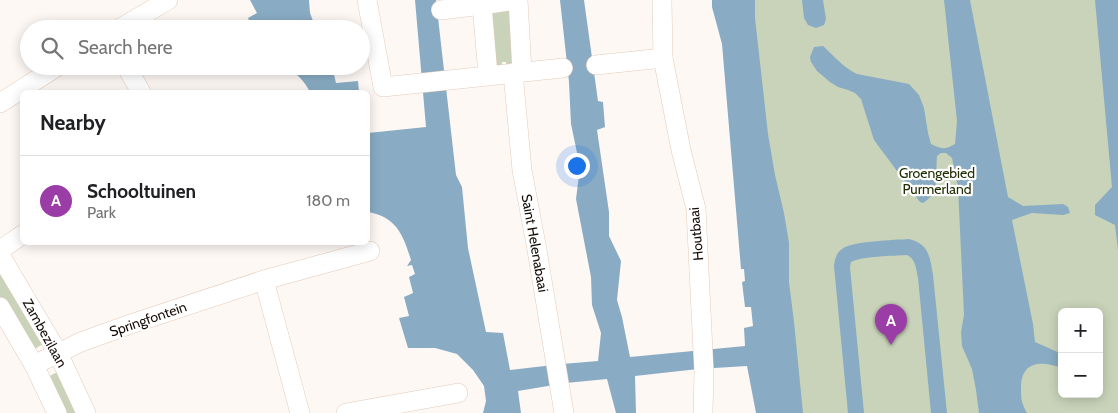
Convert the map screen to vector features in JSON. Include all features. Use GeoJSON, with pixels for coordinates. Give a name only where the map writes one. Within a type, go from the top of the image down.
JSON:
{"type":"FeatureCollection","features":[{"type":"Feature","properties":{"kind":"street"},"geometry":{"type":"LineString","coordinates":[[134,20],[168,0]]}},
{"type":"Feature","properties":{"kind":"street"},"geometry":{"type":"LineString","coordinates":[[367,0],[383,87],[563,68]]}},
{"type":"Feature","properties":{"kind":"street","name":"Saint Helenabaai"},"geometry":{"type":"LineString","coordinates":[[441,10],[517,0],[522,170],[564,413]]}},
{"type":"Feature","properties":{"kind":"street","name":"Houtbaai"},"geometry":{"type":"LineString","coordinates":[[662,0],[663,58],[681,150],[696,209],[704,372],[703,413]]}},
{"type":"Feature","properties":{"kind":"street"},"geometry":{"type":"LineString","coordinates":[[482,4],[488,75]]}},
{"type":"Feature","properties":{"kind":"street"},"geometry":{"type":"LineString","coordinates":[[596,64],[663,58]]}},
{"type":"Feature","properties":{"kind":"street"},"geometry":{"type":"LineString","coordinates":[[20,90],[44,75]]}},
{"type":"Feature","properties":{"kind":"street"},"geometry":{"type":"LineString","coordinates":[[131,75],[140,90]]}},
{"type":"Feature","properties":{"kind":"street"},"geometry":{"type":"LineString","coordinates":[[0,103],[20,90]]}},
{"type":"Feature","properties":{"kind":"street"},"geometry":{"type":"LineString","coordinates":[[0,250],[20,236]]}},
{"type":"Feature","properties":{"kind":"street","name":"Springfontein"},"geometry":{"type":"LineString","coordinates":[[34,365],[81,342],[131,324],[264,280],[370,251]]}},
{"type":"Feature","properties":{"kind":"street","name":"Zambezilaan"},"geometry":{"type":"LineString","coordinates":[[0,256],[58,354],[86,413]]}},
{"type":"Feature","properties":{"kind":"street"},"geometry":{"type":"LineString","coordinates":[[264,280],[300,413]]}},
{"type":"Feature","properties":{"kind":"street","name":"Zambezilaan"},"geometry":{"type":"LineString","coordinates":[[0,307],[34,365],[57,413]]}},
{"type":"Feature","properties":{"kind":"street"},"geometry":{"type":"LineString","coordinates":[[346,413],[458,393]]}},
{"type":"Feature","properties":{"kind":"green space","name":"Groengebied Purmerland"},"geometry":{"type":"Polygon","coordinates":[[[734,0],[1118,0],[1118,413],[781,413],[734,0]]]}},
{"type":"Feature","properties":{"kind":"green space"},"geometry":{"type":"Polygon","coordinates":[[[510,6],[516,63],[506,65],[506,62],[502,62],[502,66],[492,66],[487,12],[510,6]]]}},
{"type":"Feature","properties":{"kind":"green space"},"geometry":{"type":"Polygon","coordinates":[[[0,269],[48,341],[31,351],[0,300],[0,269]]]}},
{"type":"Feature","properties":{"kind":"green space"},"geometry":{"type":"Polygon","coordinates":[[[63,369],[84,413],[63,413],[46,378],[63,369]]]}},
{"type":"Feature","properties":{"kind":"water"},"geometry":{"type":"Polygon","coordinates":[[[250,0],[309,0],[313,20],[249,20],[248,18],[257,13],[250,0]]]}},
{"type":"Feature","properties":{"kind":"water"},"geometry":{"type":"Polygon","coordinates":[[[415,0],[436,0],[456,175],[462,187],[468,248],[486,332],[503,333],[510,370],[598,361],[601,333],[592,305],[591,277],[576,199],[580,167],[571,124],[569,82],[560,0],[584,0],[598,101],[603,102],[605,127],[597,130],[609,212],[609,236],[621,261],[617,300],[630,357],[745,346],[744,328],[753,326],[751,307],[745,307],[742,282],[745,281],[744,269],[741,269],[722,44],[712,7],[712,0],[755,0],[755,18],[768,134],[789,243],[789,282],[803,413],[756,413],[747,366],[635,376],[636,413],[616,413],[607,379],[566,383],[518,391],[521,413],[483,413],[486,401],[484,386],[473,370],[457,354],[435,348],[408,348],[399,318],[409,316],[404,297],[413,293],[409,277],[415,274],[412,265],[407,266],[411,260],[405,242],[397,228],[385,218],[370,212],[370,133],[426,127],[415,0]]]}},
{"type":"Feature","properties":{"kind":"water"},"geometry":{"type":"Polygon","coordinates":[[[802,0],[823,0],[826,19],[824,25],[816,28],[808,25],[804,18],[802,0]]]}},
{"type":"Feature","properties":{"kind":"water"},"geometry":{"type":"Polygon","coordinates":[[[944,0],[970,0],[1008,197],[1023,206],[1063,204],[1068,207],[1070,213],[1063,215],[1032,213],[1012,220],[1035,342],[1058,352],[1058,367],[1041,364],[1029,367],[1025,371],[1022,377],[1021,394],[1022,403],[1027,413],[979,413],[972,369],[962,346],[961,332],[964,315],[958,187],[952,158],[946,153],[941,153],[937,156],[935,188],[929,199],[923,203],[920,202],[874,140],[861,99],[855,93],[830,82],[817,71],[810,57],[814,47],[823,46],[843,65],[857,74],[909,84],[919,95],[924,108],[931,144],[946,148],[955,144],[957,121],[944,0]]]}},
{"type":"Feature","properties":{"kind":"water"},"geometry":{"type":"Polygon","coordinates":[[[1095,0],[1118,0],[1118,250],[1115,225],[1095,215],[1095,205],[1112,187],[1095,0]]]}},
{"type":"Feature","properties":{"kind":"water"},"geometry":{"type":"Polygon","coordinates":[[[297,75],[334,75],[336,83],[358,81],[359,90],[309,90],[297,75]]]}},
{"type":"Feature","properties":{"kind":"water"},"geometry":{"type":"Polygon","coordinates":[[[909,239],[916,241],[925,248],[931,262],[947,413],[931,413],[918,278],[914,262],[907,255],[870,257],[851,262],[864,413],[848,413],[834,266],[836,256],[842,249],[855,244],[909,239]]]}},
{"type":"Feature","properties":{"kind":"place","name":"Schooltuinen"},"geometry":{"type":"Point","coordinates":[891,345]}}]}
